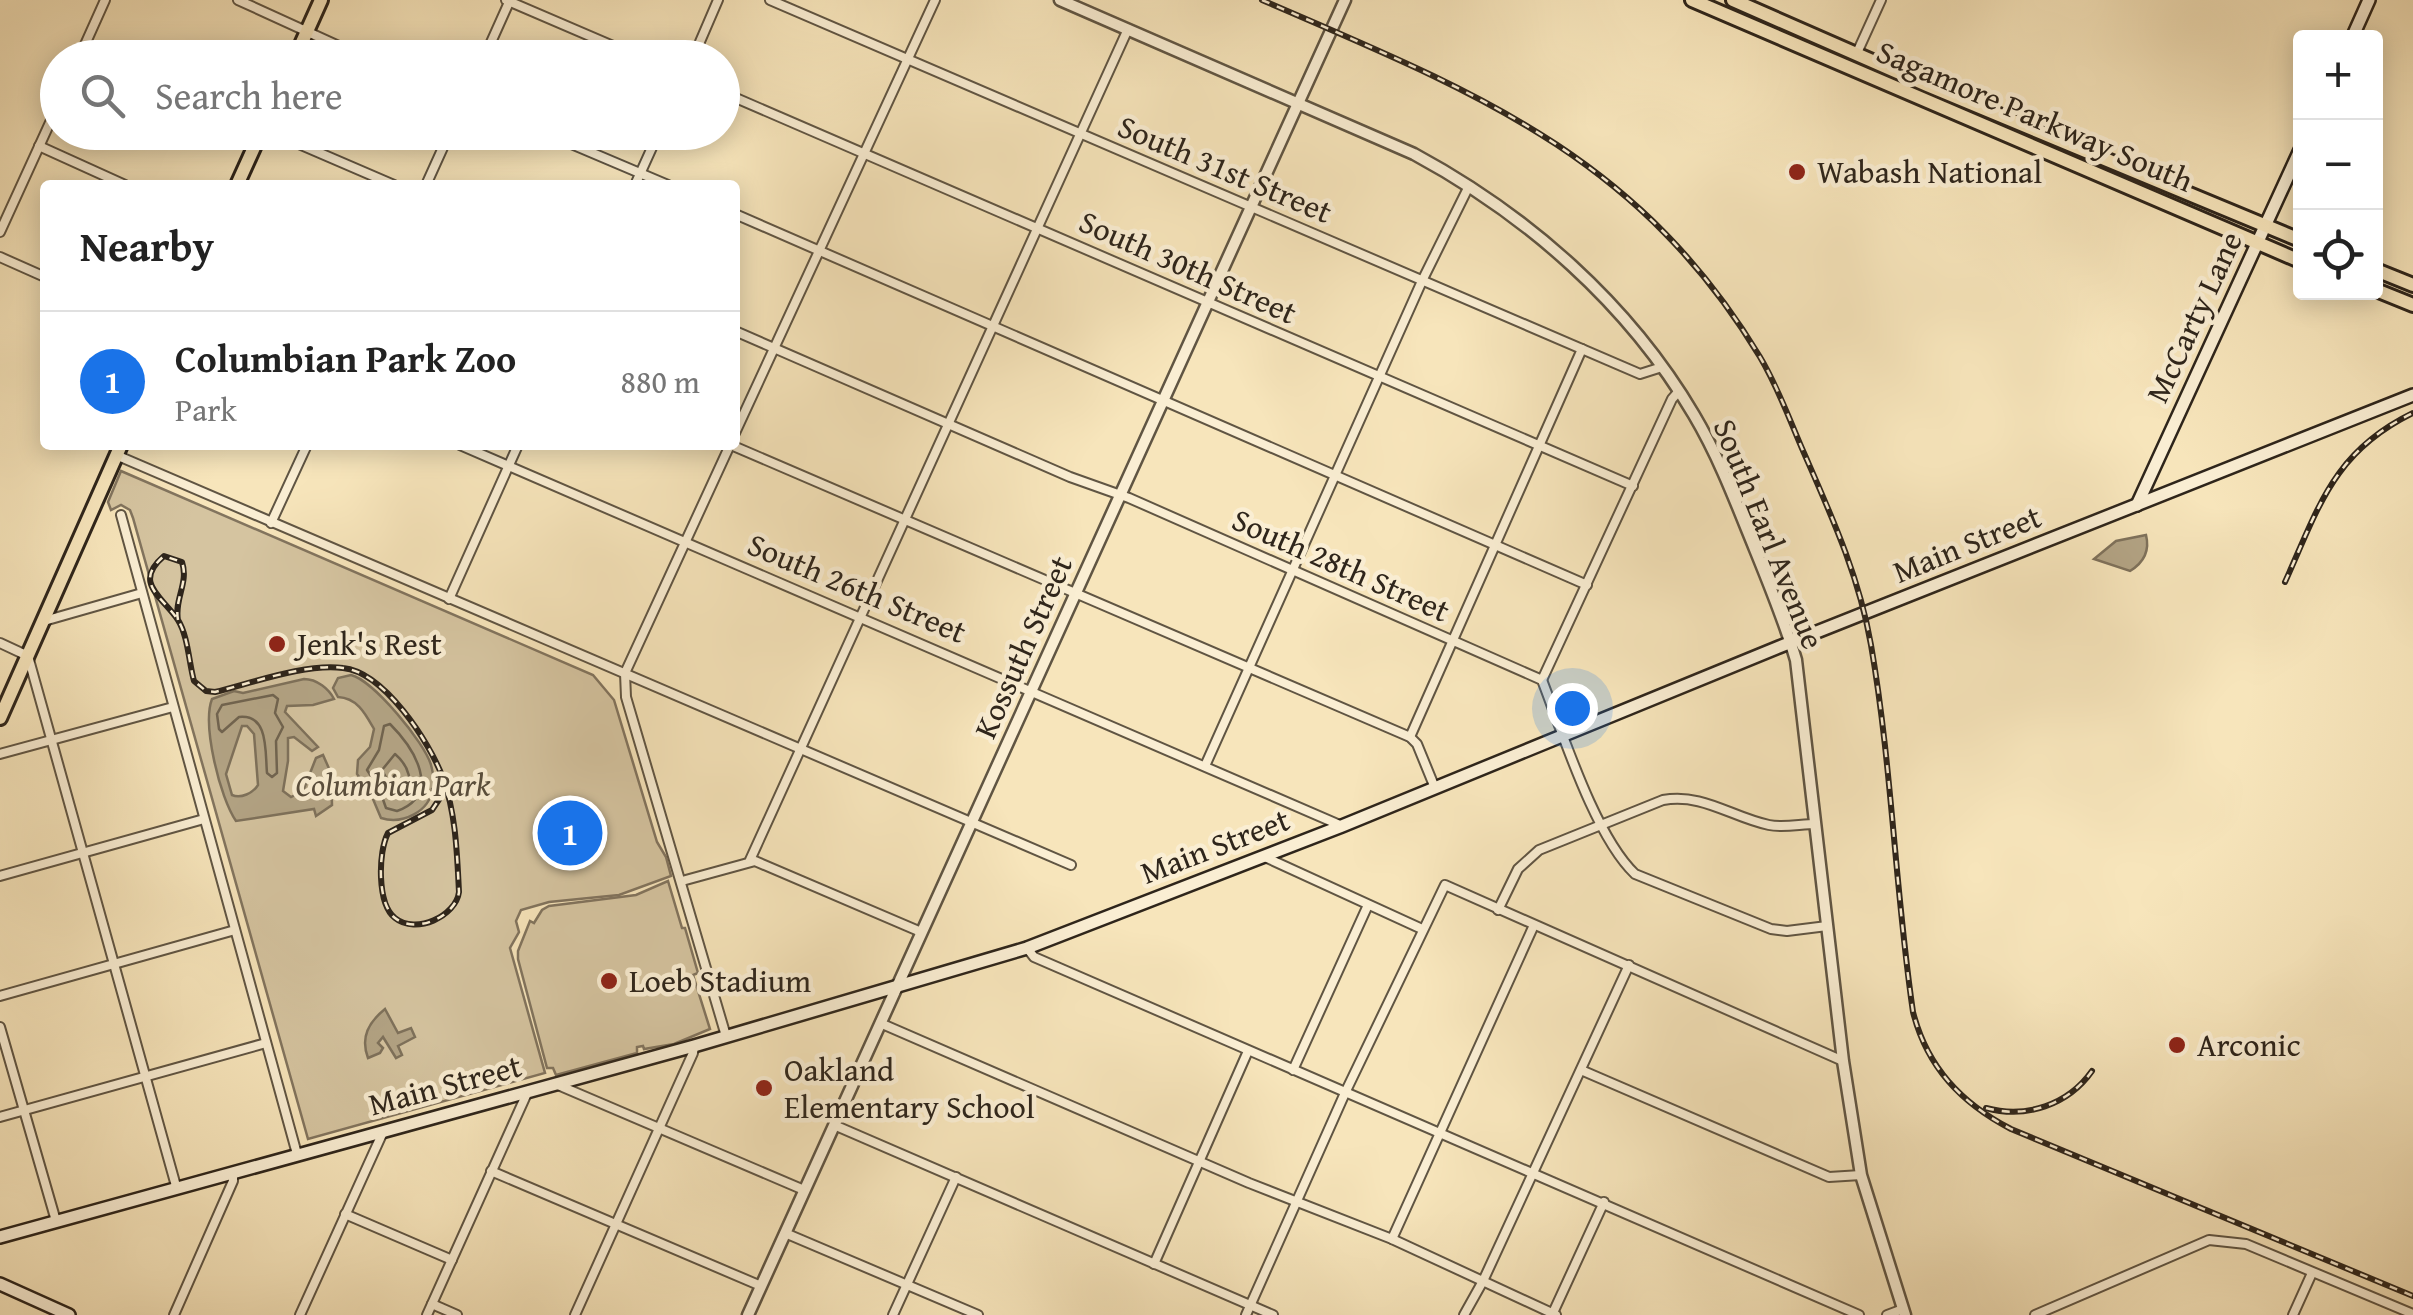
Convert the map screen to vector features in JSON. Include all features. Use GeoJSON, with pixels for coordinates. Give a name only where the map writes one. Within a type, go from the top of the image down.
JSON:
{"type":"FeatureCollection","features":[{"type":"Feature","properties":{"kind":"main road"},"geometry":{"type":"LineString","coordinates":[[303,40],[321,0]]}},
{"type":"Feature","properties":{"kind":"main road","name":"Sagamore Parkway South"},"geometry":{"type":"LineString","coordinates":[[1692,0],[2293,237]]}},
{"type":"Feature","properties":{"kind":"main road","name":"Sagamore Parkway South"},"geometry":{"type":"LineString","coordinates":[[1733,0],[1853,61],[2293,258]]}},
{"type":"Feature","properties":{"kind":"main road"},"geometry":{"type":"LineString","coordinates":[[2356,30],[2370,0]]}},
{"type":"Feature","properties":{"kind":"main road"},"geometry":{"type":"LineString","coordinates":[[239,180],[253,150]]}},
{"type":"Feature","properties":{"kind":"main road","name":"McCarty Lane"},"geometry":{"type":"LineString","coordinates":[[2136,506],[2293,166]]}},
{"type":"Feature","properties":{"kind":"main road"},"geometry":{"type":"LineString","coordinates":[[2383,273],[2413,284]]}},
{"type":"Feature","properties":{"kind":"main road"},"geometry":{"type":"LineString","coordinates":[[2383,293],[2413,304]]}},
{"type":"Feature","properties":{"kind":"main road","name":"Main Street"},"geometry":{"type":"LineString","coordinates":[[0,1237],[694,1046],[1028,948],[2413,396]]}},
{"type":"Feature","properties":{"kind":"main road"},"geometry":{"type":"LineString","coordinates":[[0,718],[118,450]]}},
{"type":"Feature","properties":{"kind":"main road"},"geometry":{"type":"LineString","coordinates":[[0,1284],[69,1315]]}},
{"type":"Feature","properties":{"kind":"street"},"geometry":{"type":"LineString","coordinates":[[88,40],[106,0]]}},
{"type":"Feature","properties":{"kind":"street"},"geometry":{"type":"LineString","coordinates":[[238,0],[325,40]]}},
{"type":"Feature","properties":{"kind":"street"},"geometry":{"type":"LineString","coordinates":[[700,40],[718,0]]}},
{"type":"Feature","properties":{"kind":"street","name":"South 31st Street"},"geometry":{"type":"LineString","coordinates":[[770,0],[1640,374],[1662,367]]}},
{"type":"Feature","properties":{"kind":"street"},"geometry":{"type":"LineString","coordinates":[[740,423],[935,0]]}},
{"type":"Feature","properties":{"kind":"street","name":"South Earl Avenue"},"geometry":{"type":"LineString","coordinates":[[1060,0],[1414,154],[1469,186],[1518,219],[1585,278],[1622,317],[1680,392],[1724,476],[1796,660],[1842,1061],[1861,1175],[1904,1312]]}},
{"type":"Feature","properties":{"kind":"street","name":"Kossuth Street"},"geometry":{"type":"LineString","coordinates":[[748,1315],[1346,0]]}},
{"type":"Feature","properties":{"kind":"street"},"geometry":{"type":"LineString","coordinates":[[1853,61],[1881,0]]}},
{"type":"Feature","properties":{"kind":"street"},"geometry":{"type":"LineString","coordinates":[[492,40],[508,1],[599,40]]}},
{"type":"Feature","properties":{"kind":"street"},"geometry":{"type":"LineString","coordinates":[[750,860],[1128,29]]}},
{"type":"Feature","properties":{"kind":"street","name":"South 30th Street"},"geometry":{"type":"LineString","coordinates":[[740,100],[1633,486]]}},
{"type":"Feature","properties":{"kind":"street"},"geometry":{"type":"LineString","coordinates":[[0,232],[39,146]]}},
{"type":"Feature","properties":{"kind":"street"},"geometry":{"type":"LineString","coordinates":[[48,150],[114,180]]}},
{"type":"Feature","properties":{"kind":"street"},"geometry":{"type":"LineString","coordinates":[[313,150],[382,180]]}},
{"type":"Feature","properties":{"kind":"street"},"geometry":{"type":"LineString","coordinates":[[428,180],[442,150]]}},
{"type":"Feature","properties":{"kind":"street"},"geometry":{"type":"LineString","coordinates":[[586,150],[656,180]]}},
{"type":"Feature","properties":{"kind":"street"},"geometry":{"type":"LineString","coordinates":[[637,180],[651,150]]}},
{"type":"Feature","properties":{"kind":"street"},"geometry":{"type":"LineString","coordinates":[[1204,766],[1422,281],[1469,186]]}},
{"type":"Feature","properties":{"kind":"street"},"geometry":{"type":"LineString","coordinates":[[740,216],[1588,585]]}},
{"type":"Feature","properties":{"kind":"street"},"geometry":{"type":"LineString","coordinates":[[0,257],[40,275]]}},
{"type":"Feature","properties":{"kind":"street","name":"South 28th Street"},"geometry":{"type":"LineString","coordinates":[[740,333],[1098,489],[1120,494],[1542,680]]}},
{"type":"Feature","properties":{"kind":"street"},"geometry":{"type":"LineString","coordinates":[[1410,737],[1582,349]]}},
{"type":"Feature","properties":{"kind":"street"},"geometry":{"type":"LineString","coordinates":[[1680,392],[1672,399],[1542,680],[1601,824],[1620,860],[1635,874],[1771,929],[1827,926]]}},
{"type":"Feature","properties":{"kind":"street"},"geometry":{"type":"LineString","coordinates":[[740,449],[1410,737],[1417,744],[1436,788]]}},
{"type":"Feature","properties":{"kind":"street"},"geometry":{"type":"LineString","coordinates":[[118,450],[271,523],[1071,865]]}},
{"type":"Feature","properties":{"kind":"street"},"geometry":{"type":"LineString","coordinates":[[271,523],[304,450]]}},
{"type":"Feature","properties":{"kind":"street","name":"South 26th Street"},"geometry":{"type":"LineString","coordinates":[[472,450],[1342,826]]}},
{"type":"Feature","properties":{"kind":"street"},"geometry":{"type":"LineString","coordinates":[[449,599],[516,450]]}},
{"type":"Feature","properties":{"kind":"street"},"geometry":{"type":"LineString","coordinates":[[726,1036],[621,672],[728,450]]}},
{"type":"Feature","properties":{"kind":"street"},"geometry":{"type":"LineString","coordinates":[[122,515],[297,1154]]}},
{"type":"Feature","properties":{"kind":"street"},"geometry":{"type":"LineString","coordinates":[[44,621],[142,593]]}},
{"type":"Feature","properties":{"kind":"street"},"geometry":{"type":"LineString","coordinates":[[0,644],[28,656],[176,1186]]}},
{"type":"Feature","properties":{"kind":"street"},"geometry":{"type":"LineString","coordinates":[[0,754],[173,707]]}},
{"type":"Feature","properties":{"kind":"street"},"geometry":{"type":"LineString","coordinates":[[1498,910],[1527,858],[1601,824],[1676,798],[1712,804],[1775,826],[1816,824]]}},
{"type":"Feature","properties":{"kind":"street"},"geometry":{"type":"LineString","coordinates":[[0,876],[204,819]]}},
{"type":"Feature","properties":{"kind":"street"},"geometry":{"type":"LineString","coordinates":[[1264,857],[1422,929]]}},
{"type":"Feature","properties":{"kind":"street"},"geometry":{"type":"LineString","coordinates":[[682,881],[750,860],[921,932]]}},
{"type":"Feature","properties":{"kind":"street"},"geometry":{"type":"LineString","coordinates":[[1246,1315],[1345,1093],[1445,884],[1842,1061]]}},
{"type":"Feature","properties":{"kind":"street"},"geometry":{"type":"LineString","coordinates":[[1293,1070],[1368,905]]}},
{"type":"Feature","properties":{"kind":"street"},"geometry":{"type":"LineString","coordinates":[[1392,1239],[1534,925]]}},
{"type":"Feature","properties":{"kind":"street"},"geometry":{"type":"LineString","coordinates":[[0,996],[234,930]]}},
{"type":"Feature","properties":{"kind":"street"},"geometry":{"type":"LineString","coordinates":[[1028,948],[1034,957],[1859,1315]]}},
{"type":"Feature","properties":{"kind":"street"},"geometry":{"type":"LineString","coordinates":[[1464,1315],[1630,965]]}},
{"type":"Feature","properties":{"kind":"street"},"geometry":{"type":"LineString","coordinates":[[880,1023],[1392,1239],[1553,1315],[1604,1202]]}},
{"type":"Feature","properties":{"kind":"street"},"geometry":{"type":"LineString","coordinates":[[0,1027],[56,1221]]}},
{"type":"Feature","properties":{"kind":"street"},"geometry":{"type":"LineString","coordinates":[[0,1118],[266,1042]]}},
{"type":"Feature","properties":{"kind":"street"},"geometry":{"type":"LineString","coordinates":[[574,1315],[694,1046]]}},
{"type":"Feature","properties":{"kind":"street"},"geometry":{"type":"LineString","coordinates":[[1154,1264],[1248,1051]]}},
{"type":"Feature","properties":{"kind":"street"},"geometry":{"type":"LineString","coordinates":[[1581,1070],[1829,1177],[1861,1175]]}},
{"type":"Feature","properties":{"kind":"street"},"geometry":{"type":"LineString","coordinates":[[554,1084],[804,1190]]}},
{"type":"Feature","properties":{"kind":"street"},"geometry":{"type":"LineString","coordinates":[[427,1315],[528,1090]]}},
{"type":"Feature","properties":{"kind":"street"},"geometry":{"type":"LineString","coordinates":[[834,1125],[1273,1315]]}},
{"type":"Feature","properties":{"kind":"street"},"geometry":{"type":"LineString","coordinates":[[300,1315],[384,1130]]}},
{"type":"Feature","properties":{"kind":"street"},"geometry":{"type":"LineString","coordinates":[[492,1171],[761,1286]]}},
{"type":"Feature","properties":{"kind":"street"},"geometry":{"type":"LineString","coordinates":[[174,1315],[233,1181],[233,1172]]}},
{"type":"Feature","properties":{"kind":"street"},"geometry":{"type":"LineString","coordinates":[[893,1315],[956,1177]]}},
{"type":"Feature","properties":{"kind":"street"},"geometry":{"type":"LineString","coordinates":[[345,1214],[452,1260]]}},
{"type":"Feature","properties":{"kind":"street"},"geometry":{"type":"LineString","coordinates":[[785,1233],[978,1315]]}},
{"type":"Feature","properties":{"kind":"street"},"geometry":{"type":"LineString","coordinates":[[2035,1315],[2209,1240],[2246,1244],[2413,1314]]}},
{"type":"Feature","properties":{"kind":"street"},"geometry":{"type":"LineString","coordinates":[[2293,1315],[2312,1273]]}},
{"type":"Feature","properties":{"kind":"street"},"geometry":{"type":"LineString","coordinates":[[432,1304],[457,1315]]}},
{"type":"Feature","properties":{"kind":"street"},"geometry":{"type":"LineString","coordinates":[[1887,1315],[1904,1312]]}},
{"type":"Feature","properties":{"kind":"green space","name":"Columbian Park"},"geometry":{"type":"Polygon","coordinates":[[[121,471],[593,675],[614,700],[671,876],[619,895],[549,902],[521,910],[516,921],[519,932],[510,948],[545,1073],[308,1139],[133,518],[130,510],[121,505],[111,510],[108,502],[121,471]]]}},
{"type":"Feature","properties":{"kind":"green space","name":"Loeb Stadium"},"geometry":{"type":"Polygon","coordinates":[[[668,881],[698,973],[693,975],[710,1029],[674,1044],[637,1047],[637,1053],[556,1075],[553,1068],[547,1068],[518,959],[530,921],[534,923],[549,906],[636,895],[668,881]]]}},
{"type":"Feature","properties":{"kind":"water"},"geometry":{"type":"Polygon","coordinates":[[[2146,535],[2144,556],[2130,571],[2094,559],[2116,541],[2146,535]]]}},
{"type":"Feature","properties":{"kind":"water"},"geometry":{"type":"Polygon","coordinates":[[[351,675],[372,688],[397,714],[431,765],[436,788],[421,810],[406,818],[381,818],[357,774],[358,760],[370,747],[374,729],[361,708],[338,697],[333,688],[338,678],[351,675]]]}},
{"type":"Feature","properties":{"kind":"water"},"geometry":{"type":"Polygon","coordinates":[[[304,679],[329,692],[334,699],[287,706],[285,712],[318,747],[312,751],[294,737],[288,738],[283,791],[291,797],[303,791],[316,758],[323,755],[331,773],[332,805],[316,816],[314,809],[236,821],[214,761],[209,726],[212,699],[234,691],[243,693],[304,679]],[[242,726],[226,774],[235,796],[253,791],[258,785],[254,734],[242,726]]]}},
{"type":"Feature","properties":{"kind":"water"},"geometry":{"type":"Polygon","coordinates":[[[385,1009],[398,1033],[411,1028],[415,1037],[398,1046],[402,1055],[396,1058],[383,1037],[378,1043],[383,1048],[380,1053],[368,1058],[368,1030],[385,1009]]]}},
{"type":"Feature","properties":{"kind":"railway"},"geometry":{"type":"LineString","coordinates":[[1262,0],[1479,99],[1543,136],[1603,178],[1660,228],[1712,287],[1760,357],[1825,500],[1859,595],[1878,691],[1913,1012],[1927,1050],[1948,1081],[1977,1107],[2011,1129],[2413,1296]]}},
{"type":"Feature","properties":{"kind":"railway"},"geometry":{"type":"LineString","coordinates":[[2285,582],[2319,506],[2346,464],[2386,428],[2413,413]]}},
{"type":"Feature","properties":{"kind":"railway"},"geometry":{"type":"LineString","coordinates":[[178,620],[184,570],[182,562],[164,556],[155,566],[150,582],[181,626],[194,681],[206,691],[296,671],[343,668],[374,682],[416,728],[443,778],[451,806],[459,892],[451,909],[443,915],[424,924],[404,923],[389,911],[382,890],[385,842],[388,833],[432,810],[446,789]]}},
{"type":"Feature","properties":{"kind":"railway"},"geometry":{"type":"LineString","coordinates":[[1986,1108],[2016,1112],[2045,1106],[2071,1093],[2092,1071]]}},
{"type":"Feature","properties":{"kind":"place","name":"Wabash National"},"geometry":{"type":"Point","coordinates":[1797,172]}},
{"type":"Feature","properties":{"kind":"place","name":"Jenk's Rest"},"geometry":{"type":"Point","coordinates":[277,644]}},
{"type":"Feature","properties":{"kind":"place","name":"Columbian Park Zoo"},"geometry":{"type":"Point","coordinates":[570,833]}},
{"type":"Feature","properties":{"kind":"place","name":"Loeb Stadium"},"geometry":{"type":"Point","coordinates":[609,981]}},
{"type":"Feature","properties":{"kind":"place","name":"Arconic"},"geometry":{"type":"Point","coordinates":[2177,1045]}},
{"type":"Feature","properties":{"kind":"place","name":"Oakland Elementary School"},"geometry":{"type":"Point","coordinates":[764,1088]}}]}
